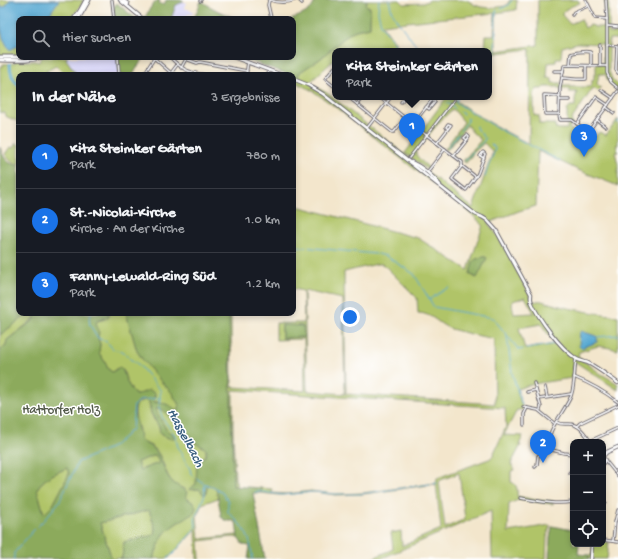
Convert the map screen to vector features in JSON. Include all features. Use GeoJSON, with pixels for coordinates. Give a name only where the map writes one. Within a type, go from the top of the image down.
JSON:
{"type":"FeatureCollection","features":[{"type":"Feature","properties":{"kind":"main road"},"geometry":{"type":"LineString","coordinates":[[76,16],[86,0]]}},
{"type":"Feature","properties":{"kind":"main road"},"geometry":{"type":"LineString","coordinates":[[80,16],[89,0]]}},
{"type":"Feature","properties":{"kind":"main road"},"geometry":{"type":"LineString","coordinates":[[0,58],[16,57]]}},
{"type":"Feature","properties":{"kind":"main road"},"geometry":{"type":"LineString","coordinates":[[0,58],[16,59]]}},
{"type":"Feature","properties":{"kind":"street"},"geometry":{"type":"LineString","coordinates":[[112,0],[114,16]]}},
{"type":"Feature","properties":{"kind":"street"},"geometry":{"type":"LineString","coordinates":[[120,0],[132,9]]}},
{"type":"Feature","properties":{"kind":"street"},"geometry":{"type":"LineString","coordinates":[[123,0],[140,16]]}},
{"type":"Feature","properties":{"kind":"street"},"geometry":{"type":"LineString","coordinates":[[271,16],[268,5],[270,0],[274,2],[290,2],[295,0]]}},
{"type":"Feature","properties":{"kind":"street"},"geometry":{"type":"LineString","coordinates":[[299,0],[302,3]]}},
{"type":"Feature","properties":{"kind":"street"},"geometry":{"type":"LineString","coordinates":[[586,0],[595,18],[607,19]]}},
{"type":"Feature","properties":{"kind":"street"},"geometry":{"type":"LineString","coordinates":[[606,0],[606,66],[609,78],[618,88]]}},
{"type":"Feature","properties":{"kind":"street"},"geometry":{"type":"LineString","coordinates":[[572,15],[574,12],[588,6]]}},
{"type":"Feature","properties":{"kind":"street"},"geometry":{"type":"LineString","coordinates":[[607,26],[618,26]]}},
{"type":"Feature","properties":{"kind":"street"},"geometry":{"type":"LineString","coordinates":[[600,45],[600,66]]}},
{"type":"Feature","properties":{"kind":"street"},"geometry":{"type":"LineString","coordinates":[[607,45],[618,46],[616,70],[618,73]]}},
{"type":"Feature","properties":{"kind":"street"},"geometry":{"type":"LineString","coordinates":[[570,65],[570,54],[572,52],[584,51],[591,53],[591,66]]}},
{"type":"Feature","properties":{"kind":"street"},"geometry":{"type":"LineString","coordinates":[[118,60],[119,72]]}},
{"type":"Feature","properties":{"kind":"street"},"geometry":{"type":"LineString","coordinates":[[146,72],[152,60]]}},
{"type":"Feature","properties":{"kind":"street"},"geometry":{"type":"LineString","coordinates":[[157,60],[169,72]]}},
{"type":"Feature","properties":{"kind":"street"},"geometry":{"type":"LineString","coordinates":[[173,60],[181,68],[193,72]]}},
{"type":"Feature","properties":{"kind":"street"},"geometry":{"type":"LineString","coordinates":[[181,68],[185,60]]}},
{"type":"Feature","properties":{"kind":"street"},"geometry":{"type":"LineString","coordinates":[[189,60],[197,63],[200,62],[246,71],[248,62]]}},
{"type":"Feature","properties":{"kind":"street"},"geometry":{"type":"LineString","coordinates":[[242,60],[274,72]]}},
{"type":"Feature","properties":{"kind":"street"},"geometry":{"type":"LineString","coordinates":[[172,72],[177,64]]}},
{"type":"Feature","properties":{"kind":"street"},"geometry":{"type":"LineString","coordinates":[[606,66],[565,66],[560,96],[560,120],[571,120],[588,132],[618,91]]}},
{"type":"Feature","properties":{"kind":"street"},"geometry":{"type":"LineString","coordinates":[[562,78],[586,80],[586,66]]}},
{"type":"Feature","properties":{"kind":"street"},"geometry":{"type":"LineString","coordinates":[[332,71],[325,79],[332,85]]}},
{"type":"Feature","properties":{"kind":"street"},"geometry":{"type":"LineString","coordinates":[[554,71],[563,71]]}},
{"type":"Feature","properties":{"kind":"street"},"geometry":{"type":"LineString","coordinates":[[296,80],[317,90],[353,116],[404,158],[418,165],[444,189],[475,214],[489,222],[496,230],[531,294],[532,303],[546,326],[560,344],[576,359],[589,364],[618,382]]}},
{"type":"Feature","properties":{"kind":"street"},"geometry":{"type":"LineString","coordinates":[[601,90],[613,98]]}},
{"type":"Feature","properties":{"kind":"street"},"geometry":{"type":"LineString","coordinates":[[559,114],[545,114],[544,95],[560,96]]}},
{"type":"Feature","properties":{"kind":"street"},"geometry":{"type":"LineString","coordinates":[[577,124],[596,96],[614,113]]}},
{"type":"Feature","properties":{"kind":"street"},"geometry":{"type":"LineString","coordinates":[[352,100],[392,132],[394,132],[405,118]]}},
{"type":"Feature","properties":{"kind":"street"},"geometry":{"type":"LineString","coordinates":[[357,104],[360,100]]}},
{"type":"Feature","properties":{"kind":"street"},"geometry":{"type":"LineString","coordinates":[[383,100],[462,162],[462,166],[476,177]]}},
{"type":"Feature","properties":{"kind":"street"},"geometry":{"type":"LineString","coordinates":[[367,127],[389,100]]}},
{"type":"Feature","properties":{"kind":"street"},"geometry":{"type":"LineString","coordinates":[[409,158],[454,100]]}},
{"type":"Feature","properties":{"kind":"street"},"geometry":{"type":"LineString","coordinates":[[560,100],[570,100]]}},
{"type":"Feature","properties":{"kind":"street"},"geometry":{"type":"LineString","coordinates":[[413,124],[426,107]]}},
{"type":"Feature","properties":{"kind":"street"},"geometry":{"type":"LineString","coordinates":[[597,120],[606,127]]}},
{"type":"Feature","properties":{"kind":"street"},"geometry":{"type":"LineString","coordinates":[[437,143],[448,129]]}},
{"type":"Feature","properties":{"kind":"street"},"geometry":{"type":"LineString","coordinates":[[454,156],[467,140]]}},
{"type":"Feature","properties":{"kind":"street"},"geometry":{"type":"LineString","coordinates":[[426,173],[445,149]]}},
{"type":"Feature","properties":{"kind":"street"},"geometry":{"type":"LineString","coordinates":[[462,166],[452,179],[466,190],[476,177],[484,158]]}},
{"type":"Feature","properties":{"kind":"street"},"geometry":{"type":"LineString","coordinates":[[548,449],[547,446],[555,423],[567,404],[571,394],[576,359]]}},
{"type":"Feature","properties":{"kind":"street"},"geometry":{"type":"LineString","coordinates":[[574,377],[584,381],[618,402]]}},
{"type":"Feature","properties":{"kind":"street"},"geometry":{"type":"LineString","coordinates":[[534,383],[541,407],[540,411]]}},
{"type":"Feature","properties":{"kind":"street"},"geometry":{"type":"LineString","coordinates":[[545,387],[547,397]]}},
{"type":"Feature","properties":{"kind":"street"},"geometry":{"type":"LineString","coordinates":[[527,392],[536,390]]}},
{"type":"Feature","properties":{"kind":"street"},"geometry":{"type":"LineString","coordinates":[[538,399],[571,394]]}},
{"type":"Feature","properties":{"kind":"street"},"geometry":{"type":"LineString","coordinates":[[577,426],[580,423],[618,405]]}},
{"type":"Feature","properties":{"kind":"street"},"geometry":{"type":"LineString","coordinates":[[523,407],[540,411],[555,423],[577,426],[589,439]]}},
{"type":"Feature","properties":{"kind":"street"},"geometry":{"type":"LineString","coordinates":[[524,425],[524,414],[527,408]]}},
{"type":"Feature","properties":{"kind":"street"},"geometry":{"type":"LineString","coordinates":[[594,439],[618,428]]}},
{"type":"Feature","properties":{"kind":"street"},"geometry":{"type":"LineString","coordinates":[[536,445],[547,446]]}},
{"type":"Feature","properties":{"kind":"street"},"geometry":{"type":"LineString","coordinates":[[606,454],[618,447]]}},
{"type":"Feature","properties":{"kind":"street"},"geometry":{"type":"LineString","coordinates":[[535,467],[538,456],[548,449],[570,454]]}},
{"type":"Feature","properties":{"kind":"street"},"geometry":{"type":"LineString","coordinates":[[606,462],[618,476]]}},
{"type":"Feature","properties":{"kind":"street"},"geometry":{"type":"LineString","coordinates":[[520,498],[548,502],[570,502]]}},
{"type":"Feature","properties":{"kind":"street"},"geometry":{"type":"LineString","coordinates":[[613,541],[618,510]]}},
{"type":"Feature","properties":{"kind":"street"},"geometry":{"type":"LineString","coordinates":[[606,540],[618,542]]}},
{"type":"Feature","properties":{"kind":"street"},"geometry":{"type":"LineString","coordinates":[[591,559],[592,547]]}},
{"type":"Feature","properties":{"kind":"shaded area"},"geometry":{"type":"Polygon","coordinates":[[[186,2],[184,8],[193,11],[192,15],[172,16],[176,5],[186,2]]]}},
{"type":"Feature","properties":{"kind":"shaded area"},"geometry":{"type":"Polygon","coordinates":[[[67,60],[117,60],[119,72],[75,72],[67,60]]]}},
{"type":"Feature","properties":{"kind":"green space"},"geometry":{"type":"Polygon","coordinates":[[[0,0],[84,0],[74,16],[16,16],[16,56],[0,56],[0,0]]]}},
{"type":"Feature","properties":{"kind":"green space"},"geometry":{"type":"Polygon","coordinates":[[[158,0],[160,0],[159,3],[164,5],[166,0],[183,0],[183,2],[176,5],[172,16],[146,16],[158,0]]]}},
{"type":"Feature","properties":{"kind":"green space"},"geometry":{"type":"Polygon","coordinates":[[[315,0],[366,0],[366,5],[371,11],[370,27],[351,32],[320,59],[300,72],[297,78],[296,72],[282,72],[248,60],[296,60],[296,17],[309,10],[314,4],[315,0]]]}},
{"type":"Feature","properties":{"kind":"green space"},"geometry":{"type":"Polygon","coordinates":[[[366,0],[400,0],[404,4],[423,3],[430,0],[467,0],[475,5],[490,8],[506,6],[510,0],[517,0],[516,10],[496,13],[496,51],[538,45],[538,0],[578,0],[580,3],[567,9],[562,15],[570,24],[581,19],[585,28],[590,25],[594,27],[605,27],[604,0],[608,0],[609,33],[618,34],[618,39],[609,39],[609,71],[612,79],[618,85],[618,91],[608,81],[605,74],[599,74],[597,84],[601,88],[598,91],[593,88],[572,119],[571,121],[573,123],[569,128],[585,140],[590,141],[599,132],[606,135],[618,119],[618,145],[616,145],[618,152],[615,152],[618,164],[618,186],[578,170],[538,151],[536,206],[488,223],[498,236],[534,302],[542,301],[575,309],[618,316],[618,350],[598,346],[579,352],[578,357],[618,384],[618,390],[574,361],[572,378],[533,384],[517,389],[523,410],[517,410],[504,435],[523,436],[519,445],[521,445],[511,464],[515,470],[511,471],[511,482],[515,484],[517,488],[517,496],[536,500],[553,501],[553,504],[518,500],[509,504],[508,532],[550,525],[547,537],[546,559],[492,559],[491,511],[380,559],[371,559],[393,549],[391,533],[401,531],[402,546],[441,529],[436,484],[363,494],[335,495],[314,492],[279,495],[261,493],[261,488],[272,489],[272,493],[287,494],[311,491],[336,494],[363,493],[436,483],[437,478],[492,457],[506,427],[505,408],[233,390],[233,432],[235,479],[237,486],[233,486],[229,316],[231,316],[233,387],[305,391],[304,339],[276,340],[276,323],[304,323],[303,291],[296,290],[296,206],[418,238],[468,270],[483,225],[467,210],[334,106],[313,91],[296,82],[296,77],[300,72],[320,59],[332,49],[332,62],[309,83],[327,93],[332,97],[332,100],[336,100],[473,208],[493,152],[484,143],[474,152],[466,163],[463,161],[481,140],[467,125],[447,150],[445,149],[464,122],[453,109],[442,119],[417,149],[416,154],[429,168],[428,170],[405,153],[445,100],[454,100],[477,115],[529,144],[530,49],[492,54],[492,48],[485,48],[486,35],[494,35],[495,13],[382,25],[399,48],[333,48],[351,32],[370,27],[370,7],[366,5],[366,0]],[[577,43],[562,47],[561,58],[556,58],[556,62],[548,63],[547,78],[552,78],[552,83],[561,83],[561,86],[589,87],[592,85],[594,74],[596,74],[596,64],[603,64],[603,44],[577,43]],[[544,87],[543,89],[537,89],[534,94],[534,115],[539,116],[539,124],[555,124],[555,128],[567,129],[567,110],[570,106],[575,106],[577,92],[569,92],[569,89],[559,89],[558,87],[544,87]],[[484,257],[477,259],[472,264],[470,274],[476,278],[484,264],[484,257]],[[382,264],[344,272],[346,394],[495,404],[494,339],[451,329],[427,315],[418,313],[417,298],[382,264]],[[304,291],[307,390],[345,394],[343,299],[304,291]],[[525,297],[513,301],[512,304],[514,314],[534,313],[525,297]],[[541,324],[519,328],[525,349],[555,344],[541,324]],[[282,325],[282,338],[304,337],[302,326],[282,325]],[[459,473],[439,482],[445,528],[465,519],[459,473]]]}},
{"type":"Feature","properties":{"kind":"green space"},"geometry":{"type":"Polygon","coordinates":[[[201,1],[231,16],[195,16],[201,1]]]}},
{"type":"Feature","properties":{"kind":"green space"},"geometry":{"type":"Polygon","coordinates":[[[117,3],[132,16],[114,16],[113,8],[117,3]]]}},
{"type":"Feature","properties":{"kind":"green space"},"geometry":{"type":"Polygon","coordinates":[[[40,60],[67,60],[75,72],[62,72],[56,66],[46,71],[47,72],[16,72],[16,121],[5,116],[4,112],[0,113],[0,66],[3,66],[3,64],[15,63],[15,61],[39,62],[40,60]]]}},
{"type":"Feature","properties":{"kind":"green space"},"geometry":{"type":"Polygon","coordinates":[[[118,60],[142,60],[135,72],[120,72],[118,60]]]}},
{"type":"Feature","properties":{"kind":"green space"},"geometry":{"type":"Polygon","coordinates":[[[16,143],[16,164],[12,162],[5,154],[10,147],[13,148],[16,143]]]}},
{"type":"Feature","properties":{"kind":"green space"},"geometry":{"type":"Polygon","coordinates":[[[0,147],[6,160],[11,164],[16,165],[16,316],[25,316],[0,335],[0,147]]]}},
{"type":"Feature","properties":{"kind":"green space"},"geometry":{"type":"Polygon","coordinates":[[[484,257],[487,258],[477,278],[470,274],[472,264],[475,260],[484,257]]]}},
{"type":"Feature","properties":{"kind":"green space"},"geometry":{"type":"Polygon","coordinates":[[[25,316],[35,316],[35,318],[7,340],[6,345],[0,350],[0,335],[25,316]]]}},
{"type":"Feature","properties":{"kind":"green space","name":"Hattorfer Holz"},"geometry":{"type":"Polygon","coordinates":[[[34,316],[108,316],[97,321],[96,324],[99,331],[99,353],[108,369],[112,372],[120,367],[135,395],[149,390],[155,393],[153,402],[159,402],[175,409],[176,418],[172,420],[163,410],[156,409],[166,429],[173,434],[174,438],[172,440],[160,434],[159,427],[151,413],[149,402],[145,400],[140,401],[135,407],[135,416],[140,439],[155,450],[160,457],[170,479],[187,492],[186,498],[194,503],[196,507],[194,513],[177,523],[163,535],[153,559],[119,559],[122,558],[124,542],[154,535],[155,528],[149,510],[100,523],[112,559],[0,559],[0,350],[6,345],[7,340],[35,319],[34,316]],[[156,455],[137,462],[140,470],[159,463],[156,455]],[[67,468],[54,474],[46,479],[37,489],[44,514],[53,505],[69,474],[67,468]]]}},
{"type":"Feature","properties":{"kind":"green space"},"geometry":{"type":"Polygon","coordinates":[[[109,316],[127,316],[137,351],[172,393],[179,405],[178,420],[180,429],[191,435],[202,447],[205,448],[205,457],[200,459],[197,463],[197,482],[195,486],[190,489],[199,489],[206,494],[208,484],[216,489],[218,498],[202,504],[197,515],[199,539],[237,535],[238,538],[233,537],[199,541],[200,559],[197,559],[196,529],[169,558],[153,559],[164,534],[167,530],[193,513],[194,503],[186,498],[185,489],[178,486],[169,477],[158,453],[154,448],[141,439],[139,434],[135,411],[137,404],[142,401],[149,402],[154,420],[158,423],[160,434],[169,438],[169,432],[157,415],[156,409],[163,410],[167,414],[176,414],[175,409],[161,402],[153,402],[155,395],[145,392],[135,395],[127,381],[124,371],[117,368],[112,372],[108,369],[99,353],[99,331],[96,324],[97,321],[105,319],[109,316]]]}},
{"type":"Feature","properties":{"kind":"green space"},"geometry":{"type":"Polygon","coordinates":[[[127,316],[229,316],[233,486],[261,488],[261,493],[253,493],[265,559],[248,559],[250,546],[243,545],[238,538],[236,522],[227,521],[222,518],[216,489],[208,485],[206,494],[204,495],[199,489],[189,490],[196,483],[197,461],[205,456],[207,452],[202,446],[192,441],[191,435],[180,429],[178,420],[179,405],[172,393],[137,351],[127,316]]]}},
{"type":"Feature","properties":{"kind":"green space"},"geometry":{"type":"Polygon","coordinates":[[[282,325],[303,326],[304,337],[282,338],[282,325]]]}},
{"type":"Feature","properties":{"kind":"green space"},"geometry":{"type":"Polygon","coordinates":[[[156,455],[159,463],[140,470],[137,462],[156,455]]]}},
{"type":"Feature","properties":{"kind":"green space"},"geometry":{"type":"Polygon","coordinates":[[[67,468],[69,474],[53,505],[44,514],[37,489],[46,479],[67,468]]]}},
{"type":"Feature","properties":{"kind":"green space"},"geometry":{"type":"Polygon","coordinates":[[[149,510],[155,528],[154,535],[124,542],[122,558],[112,559],[100,523],[149,510]]]}},
{"type":"Feature","properties":{"kind":"green space"},"geometry":{"type":"Polygon","coordinates":[[[552,526],[570,529],[570,547],[579,547],[578,554],[589,555],[589,559],[549,559],[552,526]]]}},
{"type":"Feature","properties":{"kind":"green space"},"geometry":{"type":"Polygon","coordinates":[[[606,542],[609,542],[607,559],[589,559],[589,555],[592,555],[593,547],[606,547],[606,542]]]}},
{"type":"Feature","properties":{"kind":"water"},"geometry":{"type":"Polygon","coordinates":[[[10,0],[59,0],[48,16],[16,16],[16,47],[10,50],[2,36],[1,25],[0,7],[4,7],[10,0]]]}},
{"type":"Feature","properties":{"kind":"water"},"geometry":{"type":"Polygon","coordinates":[[[581,331],[596,336],[597,342],[582,348],[580,347],[581,331]]]}},
{"type":"Feature","properties":{"kind":"waterway"},"geometry":{"type":"LineString","coordinates":[[379,0],[378,12],[381,24]]}},
{"type":"Feature","properties":{"kind":"waterway"},"geometry":{"type":"LineString","coordinates":[[389,0],[392,12]]}},
{"type":"Feature","properties":{"kind":"waterway"},"geometry":{"type":"LineString","coordinates":[[501,9],[508,5],[512,0]]}},
{"type":"Feature","properties":{"kind":"waterway"},"geometry":{"type":"LineString","coordinates":[[495,52],[497,10]]}},
{"type":"Feature","properties":{"kind":"waterway"},"geometry":{"type":"LineString","coordinates":[[393,13],[398,22]]}},
{"type":"Feature","properties":{"kind":"waterway"},"geometry":{"type":"LineString","coordinates":[[399,23],[419,48]]}},
{"type":"Feature","properties":{"kind":"waterway"},"geometry":{"type":"LineString","coordinates":[[381,25],[398,48]]}},
{"type":"Feature","properties":{"kind":"waterway","name":"Hasselbach"},"geometry":{"type":"LineString","coordinates":[[10,64],[10,70],[16,82]]}},
{"type":"Feature","properties":{"kind":"waterway"},"geometry":{"type":"LineString","coordinates":[[455,102],[501,130],[560,161]]}},
{"type":"Feature","properties":{"kind":"waterway"},"geometry":{"type":"LineString","coordinates":[[447,103],[455,108]]}},
{"type":"Feature","properties":{"kind":"waterway"},"geometry":{"type":"LineString","coordinates":[[460,131],[468,121],[467,118]]}},
{"type":"Feature","properties":{"kind":"waterway"},"geometry":{"type":"LineString","coordinates":[[476,126],[479,131]]}},
{"type":"Feature","properties":{"kind":"waterway"},"geometry":{"type":"LineString","coordinates":[[448,147],[459,133]]}},
{"type":"Feature","properties":{"kind":"waterway"},"geometry":{"type":"LineString","coordinates":[[481,133],[483,137]]}},
{"type":"Feature","properties":{"kind":"waterway"},"geometry":{"type":"LineString","coordinates":[[476,148],[484,141],[485,138]]}},
{"type":"Feature","properties":{"kind":"waterway"},"geometry":{"type":"LineString","coordinates":[[485,177],[495,148],[491,144]]}},
{"type":"Feature","properties":{"kind":"waterway"},"geometry":{"type":"LineString","coordinates":[[465,161],[475,149]]}},
{"type":"Feature","properties":{"kind":"waterway"},"geometry":{"type":"LineString","coordinates":[[296,246],[376,254]]}},
{"type":"Feature","properties":{"kind":"waterway"},"geometry":{"type":"LineString","coordinates":[[378,254],[386,256],[414,274],[434,307],[493,318],[519,350],[523,349]]}},
{"type":"Feature","properties":{"kind":"waterway"},"geometry":{"type":"LineString","coordinates":[[430,299],[449,287]]}},
{"type":"Feature","properties":{"kind":"waterway","name":"Hasselbach"},"geometry":{"type":"LineString","coordinates":[[90,316],[90,325],[98,338],[107,342],[113,349],[124,352],[130,359],[138,364],[161,391],[160,395]]}},
{"type":"Feature","properties":{"kind":"waterway"},"geometry":{"type":"LineString","coordinates":[[597,337],[618,335]]}},
{"type":"Feature","properties":{"kind":"waterway"},"geometry":{"type":"LineString","coordinates":[[507,336],[512,373],[522,405]]}},
{"type":"Feature","properties":{"kind":"waterway"},"geometry":{"type":"LineString","coordinates":[[526,349],[554,344]]}},
{"type":"Feature","properties":{"kind":"waterway","name":"Hasselbach"},"geometry":{"type":"LineString","coordinates":[[160,396],[159,408],[163,419],[175,435],[178,447],[182,452],[191,474],[203,483],[221,491],[228,501],[228,512],[247,534],[253,559]]}},
{"type":"Feature","properties":{"kind":"waterway"},"geometry":{"type":"LineString","coordinates":[[44,520],[59,502],[78,462],[112,447],[132,429],[134,405],[141,400],[160,398]]}},
{"type":"Feature","properties":{"kind":"waterway"},"geometry":{"type":"LineString","coordinates":[[255,492],[282,495],[314,492],[360,494],[437,483]]}},
{"type":"Feature","properties":{"kind":"waterway"},"geometry":{"type":"LineString","coordinates":[[196,516],[205,494],[204,484]]}},
{"type":"Feature","properties":{"kind":"waterway"},"geometry":{"type":"LineString","coordinates":[[167,559],[196,528],[195,517]]}},
{"type":"Feature","properties":{"kind":"waterway"},"geometry":{"type":"LineString","coordinates":[[14,559],[14,553],[43,521]]}},
{"type":"Feature","properties":{"kind":"place","name":"Kita Steimker Gärten"},"geometry":{"type":"Point","coordinates":[412,146]}},
{"type":"Feature","properties":{"kind":"place","name":"Fanny-Lewald-Ring Süd"},"geometry":{"type":"Point","coordinates":[584,157]}},
{"type":"Feature","properties":{"kind":"place","name":"St.-Nicolai-Kirche"},"geometry":{"type":"Point","coordinates":[543,463]}}]}
